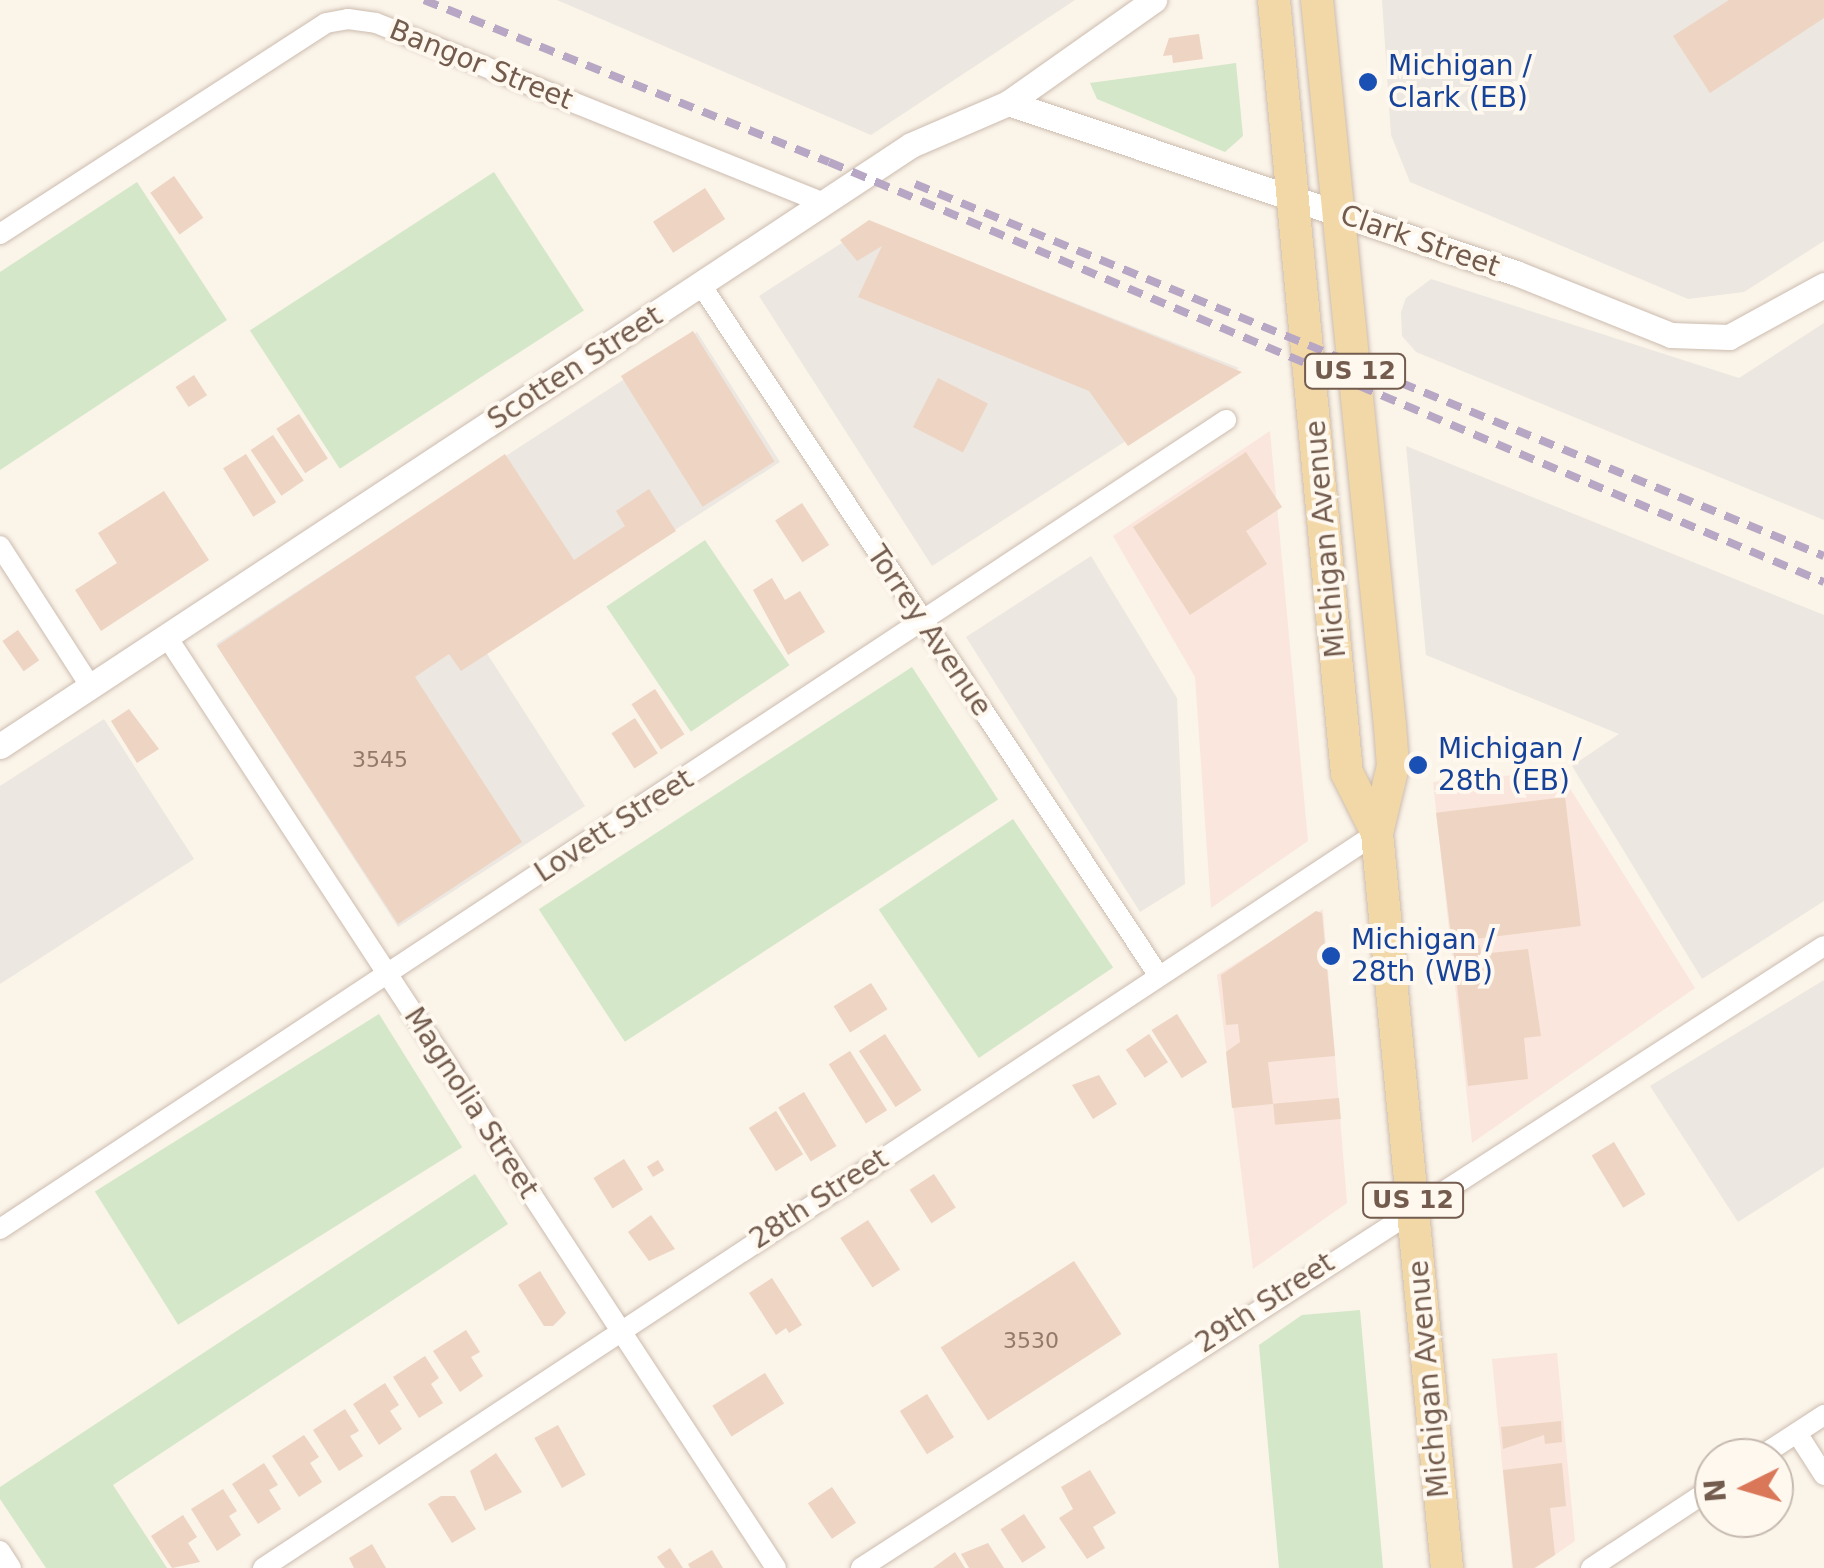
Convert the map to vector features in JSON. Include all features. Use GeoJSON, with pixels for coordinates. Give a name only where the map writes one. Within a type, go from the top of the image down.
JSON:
{"type":"FeatureCollection","features":[{"type":"Feature","properties":{"kind":"main road","name":"Michigan Avenue"},"geometry":{"type":"LineString","coordinates":[[1274,0],[1347,773],[1377,832]]}},
{"type":"Feature","properties":{"kind":"main road","name":"Michigan Avenue"},"geometry":{"type":"LineString","coordinates":[[1317,0],[1342,214],[1393,766],[1377,832],[1447,1568]]}},
{"type":"Feature","properties":{"kind":"street","name":"Scotten Street"},"geometry":{"type":"LineString","coordinates":[[0,746],[911,145],[1008,103],[1154,0]]}},
{"type":"Feature","properties":{"kind":"street","name":"Bangor Street"},"geometry":{"type":"LineString","coordinates":[[0,234],[326,23],[348,19],[376,23],[826,204]]}},
{"type":"Feature","properties":{"kind":"street","name":"Clark Street"},"geometry":{"type":"LineString","coordinates":[[1008,103],[1342,214],[1699,340],[1729,338],[1824,286]]}},
{"type":"Feature","properties":{"kind":"street","name":"Torrey Avenue"},"geometry":{"type":"LineString","coordinates":[[702,285],[1159,976]]}},
{"type":"Feature","properties":{"kind":"street","name":"Lovett Street"},"geometry":{"type":"LineString","coordinates":[[0,1229],[1226,420]]}},
{"type":"Feature","properties":{"kind":"street"},"geometry":{"type":"LineString","coordinates":[[0,546],[91,687]]}},
{"type":"Feature","properties":{"kind":"street","name":"Magnolia Street"},"geometry":{"type":"LineString","coordinates":[[167,636],[776,1568]]}},
{"type":"Feature","properties":{"kind":"street","name":"28th Street"},"geometry":{"type":"LineString","coordinates":[[262,1568],[1377,832]]}},
{"type":"Feature","properties":{"kind":"street","name":"29th Street"},"geometry":{"type":"LineString","coordinates":[[861,1568],[1824,946]]}},
{"type":"Feature","properties":{"kind":"street"},"geometry":{"type":"LineString","coordinates":[[1789,1438],[1824,1415]]}},
{"type":"Feature","properties":{"kind":"street"},"geometry":{"type":"LineString","coordinates":[[1797,1433],[1824,1475]]}},
{"type":"Feature","properties":{"kind":"street"},"geometry":{"type":"LineString","coordinates":[[1591,1568],[1694,1500]]}},
{"type":"Feature","properties":{"kind":"street"},"geometry":{"type":"LineString","coordinates":[[0,1551],[11,1568]]}},
{"type":"Feature","properties":{"kind":"shaded area"},"geometry":{"type":"Polygon","coordinates":[[[557,0],[1075,0],[871,135],[557,0]]]}},
{"type":"Feature","properties":{"kind":"shaded area"},"geometry":{"type":"Polygon","coordinates":[[[1382,0],[1824,0],[1824,241],[1744,292],[1688,299],[1410,182],[1391,135],[1382,0]]]}},
{"type":"Feature","properties":{"kind":"shaded area"},"geometry":{"type":"Polygon","coordinates":[[[873,223],[1239,368],[932,566],[759,296],[873,223]]]}},
{"type":"Feature","properties":{"kind":"shaded area"},"geometry":{"type":"Polygon","coordinates":[[[1431,279],[1739,378],[1824,323],[1824,520],[1416,352],[1402,336],[1401,312],[1406,298],[1431,279]]]}},
{"type":"Feature","properties":{"kind":"shaded area"},"geometry":{"type":"Polygon","coordinates":[[[697,332],[780,462],[486,652],[585,806],[398,927],[216,644],[697,332]]]}},
{"type":"Feature","properties":{"kind":"shaded area"},"geometry":{"type":"Polygon","coordinates":[[[1270,431],[1308,841],[1211,908],[1195,677],[1113,536],[1270,431]]]}},
{"type":"Feature","properties":{"kind":"shaded area"},"geometry":{"type":"Polygon","coordinates":[[[1406,446],[1824,615],[1824,901],[1702,979],[1572,766],[1619,734],[1426,655],[1406,446]]]}},
{"type":"Feature","properties":{"kind":"shaded area"},"geometry":{"type":"Polygon","coordinates":[[[1091,556],[1177,698],[1185,884],[1140,912],[966,637],[1091,556]]]}},
{"type":"Feature","properties":{"kind":"shaded area"},"geometry":{"type":"Polygon","coordinates":[[[104,719],[194,859],[0,984],[0,786],[104,719]]]}},
{"type":"Feature","properties":{"kind":"shaded area"},"geometry":{"type":"Polygon","coordinates":[[[1559,771],[1695,988],[1472,1143],[1433,782],[1559,771]]]}},
{"type":"Feature","properties":{"kind":"shaded area"},"geometry":{"type":"Polygon","coordinates":[[[1323,909],[1347,1203],[1253,1269],[1217,975],[1323,909]]]}},
{"type":"Feature","properties":{"kind":"shaded area"},"geometry":{"type":"Polygon","coordinates":[[[1824,980],[1824,1167],[1738,1222],[1650,1086],[1824,980]]]}},
{"type":"Feature","properties":{"kind":"shaded area"},"geometry":{"type":"Polygon","coordinates":[[[1557,1353],[1575,1541],[1536,1568],[1512,1568],[1492,1359],[1557,1353]]]}},
{"type":"Feature","properties":{"kind":"green space"},"geometry":{"type":"Polygon","coordinates":[[[1236,63],[1243,136],[1225,152],[1097,99],[1090,83],[1236,63]]]}},
{"type":"Feature","properties":{"kind":"green space"},"geometry":{"type":"Polygon","coordinates":[[[494,172],[584,310],[340,469],[250,330],[494,172]]]}},
{"type":"Feature","properties":{"kind":"green space"},"geometry":{"type":"Polygon","coordinates":[[[137,182],[227,320],[0,470],[0,272],[137,182]]]}},
{"type":"Feature","properties":{"kind":"green space"},"geometry":{"type":"Polygon","coordinates":[[[705,540],[789,665],[691,732],[606,607],[705,540]]]}},
{"type":"Feature","properties":{"kind":"green space"},"geometry":{"type":"Polygon","coordinates":[[[912,667],[998,800],[625,1042],[539,909],[912,667]]]}},
{"type":"Feature","properties":{"kind":"green space"},"geometry":{"type":"Polygon","coordinates":[[[1013,819],[1113,967],[979,1058],[879,910],[1013,819]]]}},
{"type":"Feature","properties":{"kind":"green space"},"geometry":{"type":"Polygon","coordinates":[[[379,1014],[462,1147],[178,1325],[95,1192],[379,1014]]]}},
{"type":"Feature","properties":{"kind":"green space"},"geometry":{"type":"Polygon","coordinates":[[[475,1174],[508,1224],[113,1485],[167,1568],[46,1568],[0,1499],[0,1487],[475,1174]]]}},
{"type":"Feature","properties":{"kind":"green space"},"geometry":{"type":"Polygon","coordinates":[[[1360,1310],[1383,1568],[1279,1568],[1259,1345],[1302,1315],[1360,1310]]]}},
{"type":"Feature","properties":{"kind":"building"},"geometry":{"type":"Polygon","coordinates":[[[1729,0],[1824,0],[1824,18],[1710,93],[1673,36],[1729,0]]]}},
{"type":"Feature","properties":{"kind":"building"},"geometry":{"type":"Polygon","coordinates":[[[1199,34],[1203,59],[1173,63],[1172,55],[1163,56],[1169,38],[1199,34]]]}},
{"type":"Feature","properties":{"kind":"building"},"geometry":{"type":"Polygon","coordinates":[[[174,176],[203,218],[179,234],[150,193],[174,176]]]}},
{"type":"Feature","properties":{"kind":"building"},"geometry":{"type":"Polygon","coordinates":[[[705,188],[725,219],[673,253],[653,222],[705,188]]]}},
{"type":"Feature","properties":{"kind":"building"},"geometry":{"type":"Polygon","coordinates":[[[869,220],[1242,372],[1128,446],[1089,391],[858,297],[882,246],[857,261],[840,240],[869,220]]]}},
{"type":"Feature","properties":{"kind":"building"},"geometry":{"type":"Polygon","coordinates":[[[693,331],[775,462],[703,507],[621,376],[693,331]]]}},
{"type":"Feature","properties":{"kind":"building"},"geometry":{"type":"Polygon","coordinates":[[[194,375],[207,395],[189,407],[176,387],[194,375]]]}},
{"type":"Feature","properties":{"kind":"building"},"geometry":{"type":"Polygon","coordinates":[[[938,378],[988,403],[963,452],[913,427],[938,378]]]}},
{"type":"Feature","properties":{"kind":"building"},"geometry":{"type":"Polygon","coordinates":[[[299,414],[328,458],[305,473],[276,429],[299,414]]]}},
{"type":"Feature","properties":{"kind":"building"},"geometry":{"type":"Polygon","coordinates":[[[273,435],[304,481],[281,496],[251,450],[273,435]]]}},
{"type":"Feature","properties":{"kind":"building"},"geometry":{"type":"Polygon","coordinates":[[[1246,452],[1282,507],[1246,531],[1267,564],[1190,615],[1133,527],[1246,452]]]}},
{"type":"Feature","properties":{"kind":"building"},"geometry":{"type":"Polygon","coordinates":[[[246,454],[276,502],[253,517],[223,468],[246,454]]]}},
{"type":"Feature","properties":{"kind":"building"},"geometry":{"type":"Polygon","coordinates":[[[505,454],[574,560],[625,526],[616,511],[649,489],[676,531],[461,671],[449,654],[415,677],[522,842],[398,924],[217,646],[505,454]]]}},
{"type":"Feature","properties":{"kind":"building"},"geometry":{"type":"Polygon","coordinates":[[[164,491],[209,560],[101,631],[75,590],[117,563],[98,533],[164,491]]]}},
{"type":"Feature","properties":{"kind":"building"},"geometry":{"type":"Polygon","coordinates":[[[802,503],[829,545],[802,562],[775,520],[802,503]]]}},
{"type":"Feature","properties":{"kind":"building"},"geometry":{"type":"Polygon","coordinates":[[[772,578],[785,600],[800,591],[825,632],[788,655],[753,590],[772,578]]]}},
{"type":"Feature","properties":{"kind":"building"},"geometry":{"type":"Polygon","coordinates":[[[18,630],[39,660],[24,671],[2,641],[18,630]]]}},
{"type":"Feature","properties":{"kind":"building"},"geometry":{"type":"Polygon","coordinates":[[[655,689],[684,734],[661,750],[632,704],[655,689]]]}},
{"type":"Feature","properties":{"kind":"building"},"geometry":{"type":"Polygon","coordinates":[[[129,709],[159,749],[137,763],[111,721],[129,709]]]}},
{"type":"Feature","properties":{"kind":"building"},"geometry":{"type":"Polygon","coordinates":[[[635,718],[658,753],[634,768],[612,733],[635,718]]]}},
{"type":"Feature","properties":{"kind":"building"},"geometry":{"type":"Polygon","coordinates":[[[1565,797],[1581,926],[1452,942],[1436,813],[1565,797]]]}},
{"type":"Feature","properties":{"kind":"building"},"geometry":{"type":"Polygon","coordinates":[[[1316,911],[1322,913],[1335,1056],[1268,1062],[1273,1104],[1232,1108],[1226,1052],[1240,1042],[1238,1024],[1226,1025],[1221,975],[1316,911]]]}},
{"type":"Feature","properties":{"kind":"building"},"geometry":{"type":"Polygon","coordinates":[[[1480,945],[1481,954],[1528,949],[1541,1036],[1524,1038],[1528,1079],[1468,1086],[1453,948],[1480,945]]]}},
{"type":"Feature","properties":{"kind":"building"},"geometry":{"type":"Polygon","coordinates":[[[871,983],[887,1009],[850,1033],[834,1006],[871,983]]]}},
{"type":"Feature","properties":{"kind":"building"},"geometry":{"type":"Polygon","coordinates":[[[1177,1014],[1207,1062],[1182,1078],[1152,1030],[1177,1014]]]}},
{"type":"Feature","properties":{"kind":"building"},"geometry":{"type":"Polygon","coordinates":[[[885,1034],[921,1090],[895,1107],[859,1051],[885,1034]]]}},
{"type":"Feature","properties":{"kind":"building"},"geometry":{"type":"Polygon","coordinates":[[[1149,1034],[1168,1062],[1145,1078],[1126,1050],[1149,1034]]]}},
{"type":"Feature","properties":{"kind":"building"},"geometry":{"type":"Polygon","coordinates":[[[850,1051],[887,1110],[866,1124],[829,1064],[850,1051]]]}},
{"type":"Feature","properties":{"kind":"building"},"geometry":{"type":"Polygon","coordinates":[[[1099,1075],[1117,1104],[1093,1119],[1072,1085],[1099,1075]]]}},
{"type":"Feature","properties":{"kind":"building"},"geometry":{"type":"Polygon","coordinates":[[[804,1092],[836,1146],[811,1161],[778,1107],[804,1092]]]}},
{"type":"Feature","properties":{"kind":"building"},"geometry":{"type":"Polygon","coordinates":[[[1339,1098],[1341,1119],[1275,1125],[1273,1104],[1339,1098]]]}},
{"type":"Feature","properties":{"kind":"building"},"geometry":{"type":"Polygon","coordinates":[[[776,1111],[803,1154],[776,1171],[749,1128],[776,1111]]]}},
{"type":"Feature","properties":{"kind":"building"},"geometry":{"type":"Polygon","coordinates":[[[1614,1142],[1645,1194],[1623,1208],[1592,1155],[1614,1142]]]}},
{"type":"Feature","properties":{"kind":"building"},"geometry":{"type":"Polygon","coordinates":[[[624,1159],[643,1190],[613,1209],[593,1178],[624,1159]]]}},
{"type":"Feature","properties":{"kind":"building"},"geometry":{"type":"Polygon","coordinates":[[[658,1160],[664,1170],[653,1177],[647,1167],[658,1160]]]}},
{"type":"Feature","properties":{"kind":"building"},"geometry":{"type":"Polygon","coordinates":[[[934,1174],[956,1208],[931,1223],[910,1190],[934,1174]]]}},
{"type":"Feature","properties":{"kind":"building"},"geometry":{"type":"Polygon","coordinates":[[[651,1215],[675,1249],[649,1261],[628,1232],[651,1215]]]}},
{"type":"Feature","properties":{"kind":"building"},"geometry":{"type":"Polygon","coordinates":[[[868,1220],[900,1269],[872,1287],[840,1238],[868,1220]]]}},
{"type":"Feature","properties":{"kind":"building"},"geometry":{"type":"Polygon","coordinates":[[[1074,1261],[1121,1334],[988,1421],[941,1348],[1074,1261]]]}},
{"type":"Feature","properties":{"kind":"building"},"geometry":{"type":"Polygon","coordinates":[[[540,1271],[566,1313],[553,1326],[544,1326],[518,1285],[540,1271]]]}},
{"type":"Feature","properties":{"kind":"building"},"geometry":{"type":"Polygon","coordinates":[[[772,1278],[802,1325],[789,1333],[786,1328],[776,1335],[749,1293],[772,1278]]]}},
{"type":"Feature","properties":{"kind":"building"},"geometry":{"type":"Polygon","coordinates":[[[466,1330],[480,1352],[471,1357],[483,1376],[460,1392],[433,1351],[466,1330]]]}},
{"type":"Feature","properties":{"kind":"building"},"geometry":{"type":"Polygon","coordinates":[[[425,1356],[439,1378],[431,1384],[443,1403],[419,1418],[393,1377],[425,1356]]]}},
{"type":"Feature","properties":{"kind":"building"},"geometry":{"type":"Polygon","coordinates":[[[765,1373],[784,1404],[731,1436],[712,1406],[765,1373]]]}},
{"type":"Feature","properties":{"kind":"building"},"geometry":{"type":"Polygon","coordinates":[[[385,1383],[399,1405],[390,1411],[402,1429],[379,1445],[353,1404],[385,1383]]]}},
{"type":"Feature","properties":{"kind":"building"},"geometry":{"type":"Polygon","coordinates":[[[927,1394],[954,1437],[927,1454],[900,1411],[927,1394]]]}},
{"type":"Feature","properties":{"kind":"building"},"geometry":{"type":"Polygon","coordinates":[[[345,1409],[359,1431],[350,1436],[363,1456],[339,1471],[313,1430],[345,1409]]]}},
{"type":"Feature","properties":{"kind":"building"},"geometry":{"type":"Polygon","coordinates":[[[1561,1421],[1562,1442],[1545,1444],[1544,1435],[1503,1449],[1501,1427],[1561,1421]]]}},
{"type":"Feature","properties":{"kind":"building"},"geometry":{"type":"Polygon","coordinates":[[[558,1425],[586,1475],[562,1488],[534,1438],[558,1425]]]}},
{"type":"Feature","properties":{"kind":"building"},"geometry":{"type":"Polygon","coordinates":[[[304,1435],[319,1457],[310,1463],[322,1482],[299,1497],[272,1456],[304,1435]]]}},
{"type":"Feature","properties":{"kind":"building"},"geometry":{"type":"Polygon","coordinates":[[[496,1453],[522,1492],[485,1511],[470,1471],[496,1453]]]}},
{"type":"Feature","properties":{"kind":"building"},"geometry":{"type":"Polygon","coordinates":[[[264,1463],[278,1485],[269,1490],[281,1509],[258,1524],[232,1484],[264,1463]]]}},
{"type":"Feature","properties":{"kind":"building"},"geometry":{"type":"Polygon","coordinates":[[[1562,1463],[1566,1506],[1550,1508],[1555,1555],[1534,1568],[1513,1568],[1503,1470],[1562,1463]]]}},
{"type":"Feature","properties":{"kind":"building"},"geometry":{"type":"Polygon","coordinates":[[[1090,1470],[1116,1513],[1093,1527],[1105,1548],[1087,1559],[1059,1518],[1073,1509],[1061,1487],[1090,1470]]]}},
{"type":"Feature","properties":{"kind":"building"},"geometry":{"type":"Polygon","coordinates":[[[832,1487],[856,1523],[832,1539],[808,1503],[832,1487]]]}},
{"type":"Feature","properties":{"kind":"building"},"geometry":{"type":"Polygon","coordinates":[[[223,1489],[237,1511],[229,1516],[241,1535],[217,1551],[191,1509],[223,1489]]]}},
{"type":"Feature","properties":{"kind":"building"},"geometry":{"type":"Polygon","coordinates":[[[441,1496],[455,1496],[476,1529],[452,1543],[428,1504],[441,1496]]]}},
{"type":"Feature","properties":{"kind":"building"},"geometry":{"type":"Polygon","coordinates":[[[1024,1514],[1046,1548],[1022,1563],[1001,1529],[1024,1514]]]}},
{"type":"Feature","properties":{"kind":"building"},"geometry":{"type":"Polygon","coordinates":[[[183,1515],[197,1537],[188,1543],[200,1562],[172,1568],[151,1536],[183,1515]]]}},
{"type":"Feature","properties":{"kind":"building"},"geometry":{"type":"Polygon","coordinates":[[[988,1543],[1004,1568],[969,1568],[961,1554],[988,1543]]]}},
{"type":"Feature","properties":{"kind":"building"},"geometry":{"type":"Polygon","coordinates":[[[372,1544],[386,1568],[354,1568],[349,1558],[372,1544]]]}},
{"type":"Feature","properties":{"kind":"building"},"geometry":{"type":"Polygon","coordinates":[[[670,1548],[683,1568],[665,1568],[657,1557],[670,1548]]]}},
{"type":"Feature","properties":{"kind":"building"},"geometry":{"type":"Polygon","coordinates":[[[712,1550],[723,1568],[690,1568],[688,1564],[712,1550]]]}},
{"type":"Feature","properties":{"kind":"building"},"geometry":{"type":"Polygon","coordinates":[[[955,1552],[965,1568],[933,1568],[955,1552]]]}},
{"type":"Feature","properties":{"kind":"railway"},"geometry":{"type":"LineString","coordinates":[[424,0],[829,162],[1824,582]]}},
{"type":"Feature","properties":{"kind":"railway"},"geometry":{"type":"LineString","coordinates":[[915,184],[1824,556]]}},
{"type":"Feature","properties":{"kind":"place","name":"Michigan / Clark (EB)"},"geometry":{"type":"Point","coordinates":[1368,82]}},
{"type":"Feature","properties":{"kind":"place","name":"Michigan / 28th (EB)"},"geometry":{"type":"Point","coordinates":[1418,765]}},
{"type":"Feature","properties":{"kind":"place","name":"Michigan / 28th (WB)"},"geometry":{"type":"Point","coordinates":[1331,956]}}]}
